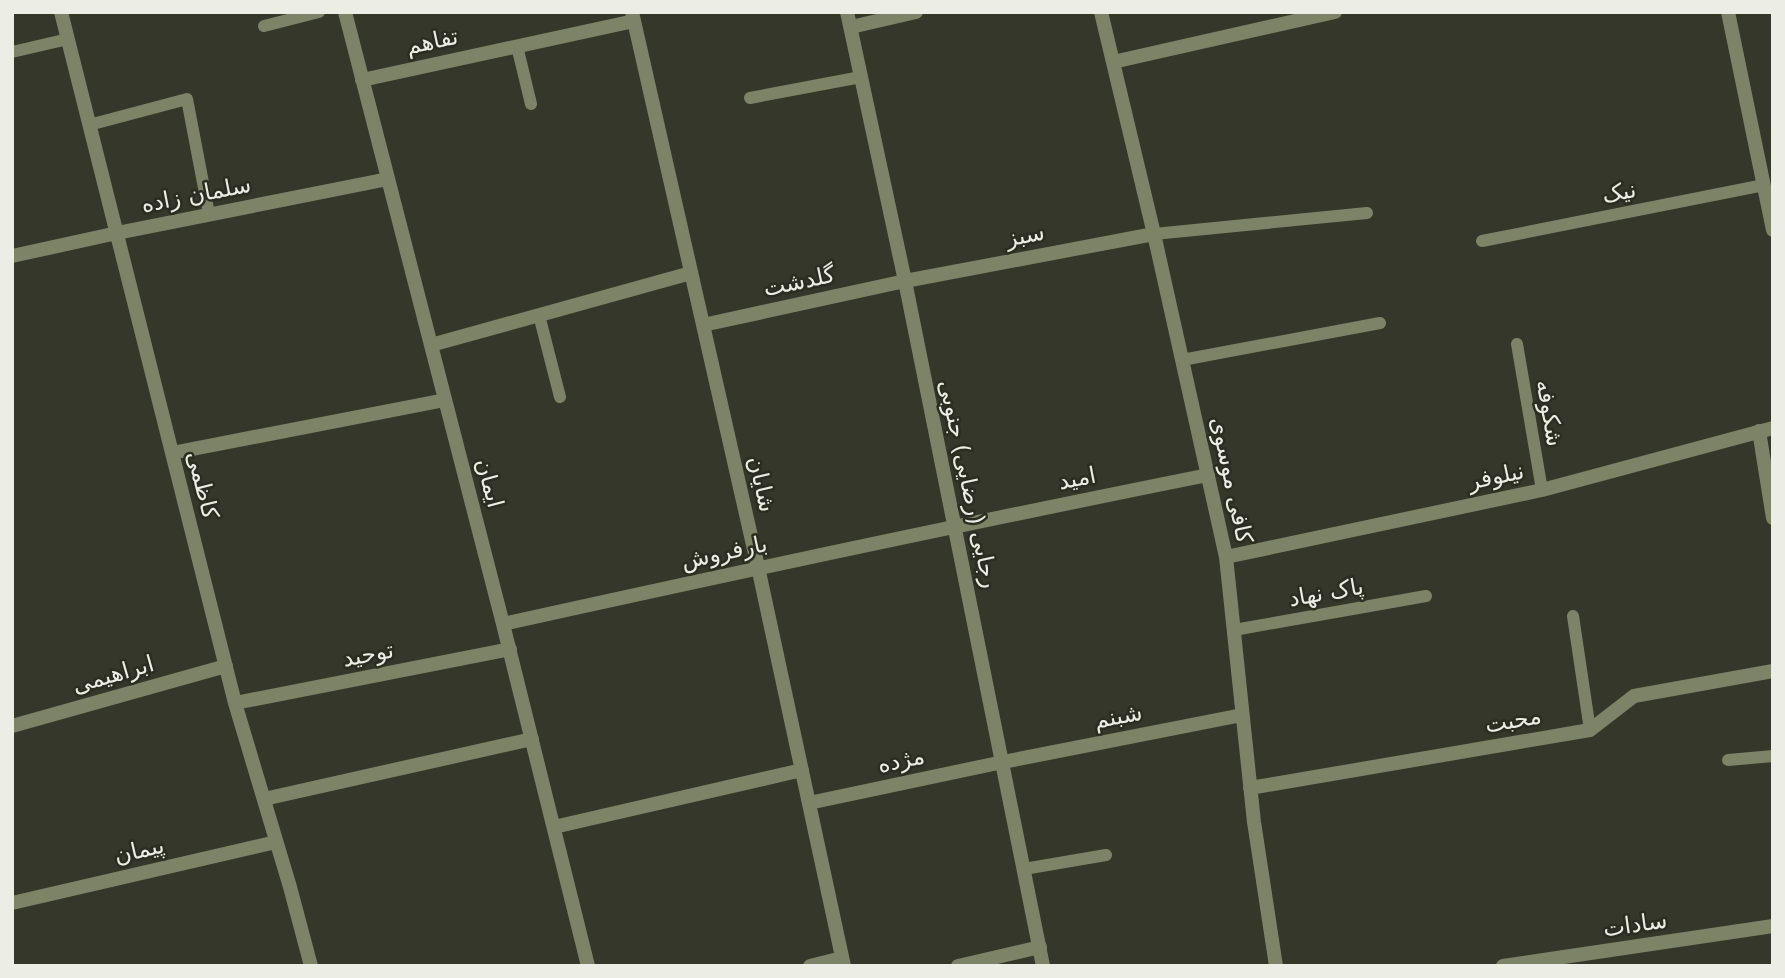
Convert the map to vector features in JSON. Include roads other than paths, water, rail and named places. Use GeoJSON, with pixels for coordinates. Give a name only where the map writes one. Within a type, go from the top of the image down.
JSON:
{"type":"FeatureCollection","features":[{"type":"Feature","properties":{"kind":"street","name":"کاظمی"},"geometry":{"type":"LineString","coordinates":[[61,12],[234,703],[311,966]]}},
{"type":"Feature","properties":{"kind":"street","name":"ایمان"},"geometry":{"type":"LineString","coordinates":[[345,12],[510,649],[588,966]]}},
{"type":"Feature","properties":{"kind":"street","name":"رجایی (رضایی) جنوبی"},"geometry":{"type":"LineString","coordinates":[[848,12],[1044,966]]}},
{"type":"Feature","properties":{"kind":"street"},"geometry":{"type":"LineString","coordinates":[[851,27],[916,12]]}},
{"type":"Feature","properties":{"kind":"street","name":"کافی موسوی"},"geometry":{"type":"LineString","coordinates":[[1101,12],[1226,557],[1250,788],[1276,966]]}},
{"type":"Feature","properties":{"kind":"street"},"geometry":{"type":"LineString","coordinates":[[1113,62],[1335,12]]}},
{"type":"Feature","properties":{"kind":"street"},"geometry":{"type":"LineString","coordinates":[[1728,12],[1767,179],[1773,230]]}},
{"type":"Feature","properties":{"kind":"street","name":"تفاهم"},"geometry":{"type":"LineString","coordinates":[[362,80],[633,17]]}},
{"type":"Feature","properties":{"kind":"street","name":"شایان"},"geometry":{"type":"LineString","coordinates":[[633,17],[758,567],[843,962]]}},
{"type":"Feature","properties":{"kind":"street","name":"سلمان زاده"},"geometry":{"type":"LineString","coordinates":[[12,256],[388,179]]}},
{"type":"Feature","properties":{"kind":"street","name":"سبز"},"geometry":{"type":"LineString","coordinates":[[905,281],[1154,234]]}},
{"type":"Feature","properties":{"kind":"street"},"geometry":{"type":"LineString","coordinates":[[431,345],[691,273]]}},
{"type":"Feature","properties":{"kind":"street","name":"گلدشت"},"geometry":{"type":"LineString","coordinates":[[703,325],[905,281]]}},
{"type":"Feature","properties":{"kind":"street"},"geometry":{"type":"LineString","coordinates":[[172,453],[445,400]]}},
{"type":"Feature","properties":{"kind":"street"},"geometry":{"type":"LineString","coordinates":[[1766,430],[1773,518]]}},
{"type":"Feature","properties":{"kind":"street","name":"نیلوفر"},"geometry":{"type":"LineString","coordinates":[[1226,557],[1542,490],[1766,430]]}},
{"type":"Feature","properties":{"kind":"street","name":"امید"},"geometry":{"type":"LineString","coordinates":[[955,526],[1208,475]]}},
{"type":"Feature","properties":{"kind":"street","name":"بارفروش"},"geometry":{"type":"LineString","coordinates":[[503,624],[955,526]]}},
{"type":"Feature","properties":{"kind":"street","name":"توحید"},"geometry":{"type":"LineString","coordinates":[[234,703],[510,649]]}},
{"type":"Feature","properties":{"kind":"street","name":"ابراهیمی"},"geometry":{"type":"LineString","coordinates":[[12,726],[226,666]]}},
{"type":"Feature","properties":{"kind":"street","name":"محبت"},"geometry":{"type":"LineString","coordinates":[[1250,788],[1590,730],[1634,696],[1773,671]]}},
{"type":"Feature","properties":{"kind":"street","name":"شبنم"},"geometry":{"type":"LineString","coordinates":[[1003,762],[1242,715]]}},
{"type":"Feature","properties":{"kind":"street"},"geometry":{"type":"LineString","coordinates":[[264,799],[532,740]]}},
{"type":"Feature","properties":{"kind":"street","name":"مژده"},"geometry":{"type":"LineString","coordinates":[[808,803],[1003,762]]}},
{"type":"Feature","properties":{"kind":"street"},"geometry":{"type":"LineString","coordinates":[[554,827],[802,770]]}},
{"type":"Feature","properties":{"kind":"street","name":"پیمان"},"geometry":{"type":"LineString","coordinates":[[12,903],[276,842]]}},
{"type":"Feature","properties":{"kind":"street","name":"سادات"},"geometry":{"type":"LineString","coordinates":[[1503,966],[1773,926]]}},
{"type":"Feature","properties":{"kind":"street"},"geometry":{"type":"LineString","coordinates":[[958,966],[1040,947]]}},
{"type":"Feature","properties":{"kind":"street"},"geometry":{"type":"LineString","coordinates":[[810,966],[843,962]]}},
{"type":"Feature","properties":{"kind":"lane"},"geometry":{"type":"LineString","coordinates":[[264,26],[319,12]]}},
{"type":"Feature","properties":{"kind":"lane"},"geometry":{"type":"LineString","coordinates":[[12,52],[68,39]]}},
{"type":"Feature","properties":{"kind":"lane"},"geometry":{"type":"LineString","coordinates":[[517,46],[531,104]]}},
{"type":"Feature","properties":{"kind":"lane"},"geometry":{"type":"LineString","coordinates":[[750,98],[861,77]]}},
{"type":"Feature","properties":{"kind":"lane"},"geometry":{"type":"LineString","coordinates":[[89,125],[187,99],[209,214]]}},
{"type":"Feature","properties":{"kind":"lane","name":"نیک"},"geometry":{"type":"LineString","coordinates":[[1482,241],[1767,179]]}},
{"type":"Feature","properties":{"kind":"lane"},"geometry":{"type":"LineString","coordinates":[[1154,234],[1367,213]]}},
{"type":"Feature","properties":{"kind":"lane"},"geometry":{"type":"LineString","coordinates":[[539,315],[560,397]]}},
{"type":"Feature","properties":{"kind":"lane"},"geometry":{"type":"LineString","coordinates":[[1182,360],[1380,323]]}},
{"type":"Feature","properties":{"kind":"lane","name":"شکوفه"},"geometry":{"type":"LineString","coordinates":[[1517,344],[1542,490]]}},
{"type":"Feature","properties":{"kind":"lane","name":"پاک نهاد"},"geometry":{"type":"LineString","coordinates":[[1234,630],[1426,596]]}},
{"type":"Feature","properties":{"kind":"lane"},"geometry":{"type":"LineString","coordinates":[[1573,616],[1590,730]]}},
{"type":"Feature","properties":{"kind":"lane"},"geometry":{"type":"LineString","coordinates":[[1728,760],[1773,756]]}},
{"type":"Feature","properties":{"kind":"lane"},"geometry":{"type":"LineString","coordinates":[[1024,869],[1106,855]]}}]}
